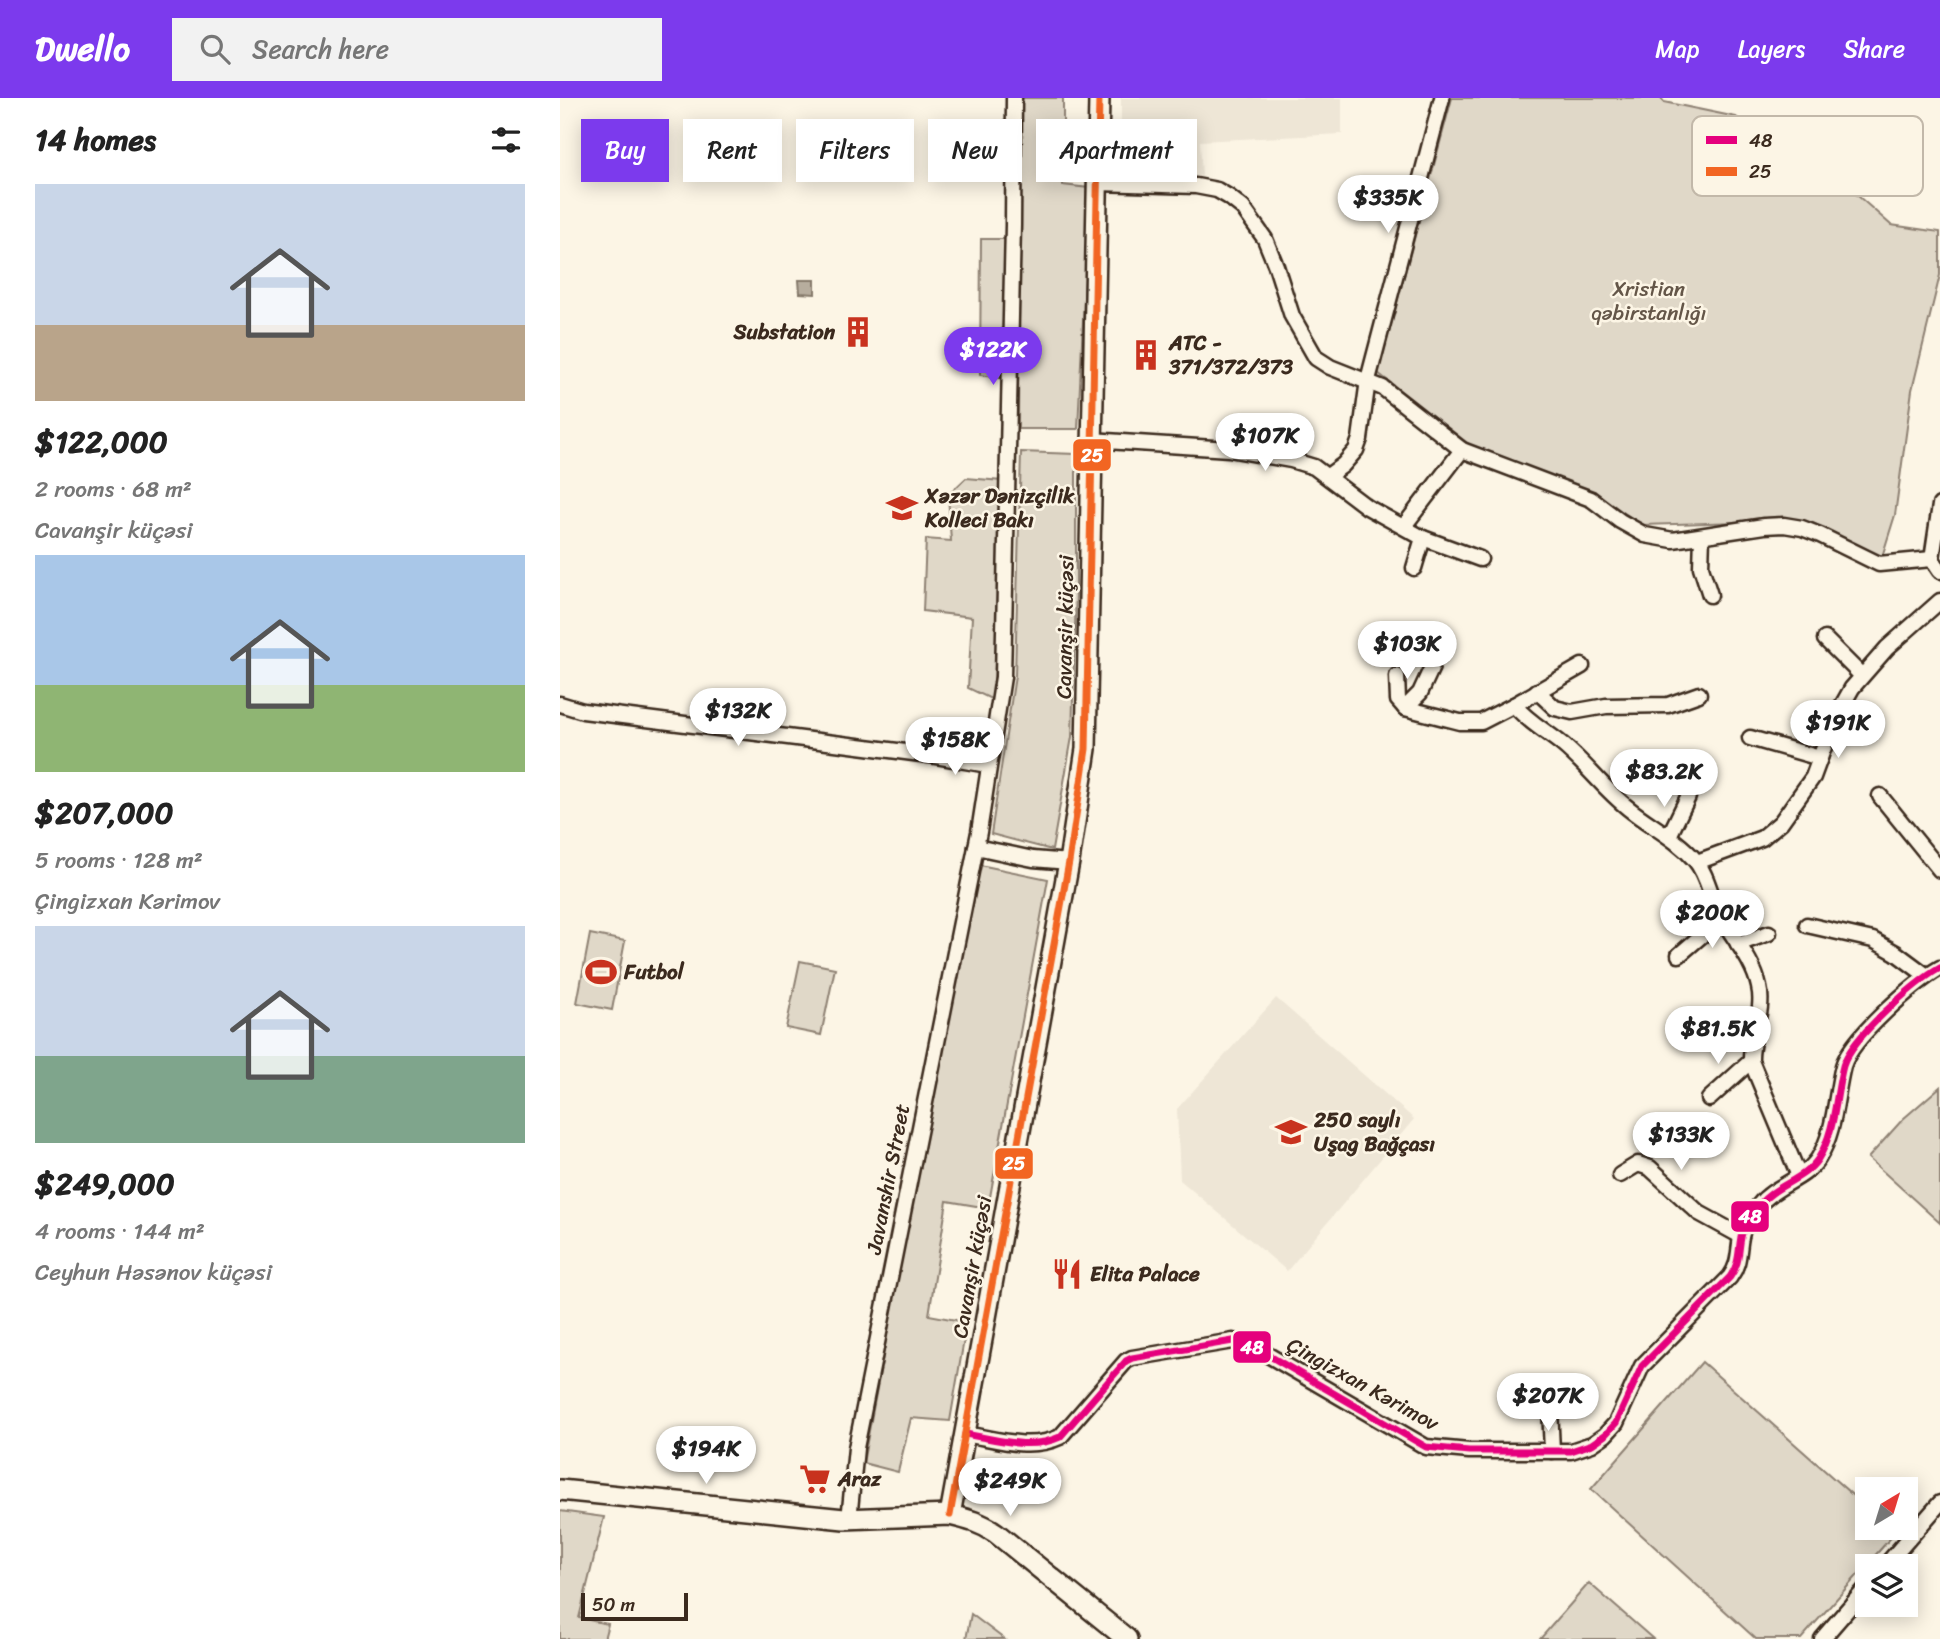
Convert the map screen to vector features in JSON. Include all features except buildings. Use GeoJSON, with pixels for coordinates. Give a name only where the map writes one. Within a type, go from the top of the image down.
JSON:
{"type":"FeatureCollection","features":[{"type":"Feature","properties":{"kind":"street"},"geometry":{"type":"LineString","coordinates":[[1014,98],[1011,374],[1003,677],[976,847],[1033,859],[1069,862]]}},
{"type":"Feature","properties":{"kind":"street","name":"Cavanşir küçəsi"},"geometry":{"type":"LineString","coordinates":[[950,1515],[1069,862],[1086,749],[1099,98]]}},
{"type":"Feature","properties":{"kind":"street"},"geometry":{"type":"LineString","coordinates":[[1328,476],[1343,465],[1356,450],[1360,439],[1368,380],[1443,98]]}},
{"type":"Feature","properties":{"kind":"street"},"geometry":{"type":"LineString","coordinates":[[1098,183],[1196,186],[1217,190],[1229,197],[1242,208],[1265,239],[1292,316],[1316,358],[1330,367],[1368,380],[1399,399],[1462,450],[1591,499],[1620,521],[1645,535],[1673,540],[1784,525],[1820,535],[1879,564],[1936,565],[1940,505]]}},
{"type":"Feature","properties":{"kind":"street"},"geometry":{"type":"LineString","coordinates":[[1091,440],[1229,449],[1314,467],[1367,507],[1423,538],[1480,559]]}},
{"type":"Feature","properties":{"kind":"street"},"geometry":{"type":"LineString","coordinates":[[1404,526],[1462,450]]}},
{"type":"Feature","properties":{"kind":"street"},"geometry":{"type":"LineString","coordinates":[[1702,536],[1701,567],[1710,595]]}},
{"type":"Feature","properties":{"kind":"street"},"geometry":{"type":"LineString","coordinates":[[1414,568],[1423,538]]}},
{"type":"Feature","properties":{"kind":"street"},"geometry":{"type":"LineString","coordinates":[[1697,862],[1762,838],[1771,832],[1805,789],[1821,758],[1834,720],[1861,675],[1940,601]]}},
{"type":"Feature","properties":{"kind":"street"},"geometry":{"type":"LineString","coordinates":[[1825,639],[1861,675]]}},
{"type":"Feature","properties":{"kind":"street"},"geometry":{"type":"LineString","coordinates":[[1396,676],[1398,700],[1405,708],[1460,722],[1481,722],[1582,666]]}},
{"type":"Feature","properties":{"kind":"street"},"geometry":{"type":"LineString","coordinates":[[1405,708],[1420,693],[1432,667]]}},
{"type":"Feature","properties":{"kind":"street"},"geometry":{"type":"LineString","coordinates":[[1537,691],[1555,708],[1572,712],[1606,706],[1668,705],[1699,694]]}},
{"type":"Feature","properties":{"kind":"street"},"geometry":{"type":"LineString","coordinates":[[560,704],[583,711],[988,765]]}},
{"type":"Feature","properties":{"kind":"street"},"geometry":{"type":"LineString","coordinates":[[1514,705],[1532,724],[1564,746],[1602,787],[1635,814],[1669,836],[1697,862],[1722,918],[1756,976],[1760,1002],[1751,1060],[1799,1176]]}},
{"type":"Feature","properties":{"kind":"street"},"geometry":{"type":"LineString","coordinates":[[1750,738],[1821,758]]}},
{"type":"Feature","properties":{"kind":"street"},"geometry":{"type":"LineString","coordinates":[[1880,796],[1940,870]]}},
{"type":"Feature","properties":{"kind":"street"},"geometry":{"type":"LineString","coordinates":[[1669,836],[1688,797]]}},
{"type":"Feature","properties":{"kind":"street","name":"Javanshir Street"},"geometry":{"type":"LineString","coordinates":[[849,1520],[856,1448],[976,847]]}},
{"type":"Feature","properties":{"kind":"street"},"geometry":{"type":"LineString","coordinates":[[1679,955],[1722,918]]}},
{"type":"Feature","properties":{"kind":"street"},"geometry":{"type":"LineString","coordinates":[[1807,925],[1873,940],[1927,976]]}},
{"type":"Feature","properties":{"kind":"street"},"geometry":{"type":"LineString","coordinates":[[1738,944],[1769,933]]}},
{"type":"Feature","properties":{"kind":"street","name":"Çingizxan Kərimov"},"geometry":{"type":"LineString","coordinates":[[965,1434],[1032,1446],[1048,1443],[1060,1437],[1126,1361],[1233,1341],[1256,1349],[1426,1447],[1469,1451],[1571,1451],[1592,1444],[1616,1423],[1642,1366],[1738,1266],[1741,1236],[1747,1221],[1762,1201],[1810,1169],[1819,1157],[1832,1128],[1844,1064],[1851,1049],[1906,992],[1940,968]]}},
{"type":"Feature","properties":{"kind":"street"},"geometry":{"type":"LineString","coordinates":[[1709,1100],[1751,1060]]}},
{"type":"Feature","properties":{"kind":"street"},"geometry":{"type":"LineString","coordinates":[[1620,1175],[1638,1164],[1650,1168],[1699,1213],[1741,1236]]}},
{"type":"Feature","properties":{"kind":"street"},"geometry":{"type":"LineString","coordinates":[[1550,1407],[1552,1451]]}},
{"type":"Feature","properties":{"kind":"street"},"geometry":{"type":"LineString","coordinates":[[560,1490],[849,1520],[950,1515],[965,1518],[990,1529],[1127,1639]]}},
{"type":"Feature","properties":{"kind":"street"},"geometry":{"type":"LineString","coordinates":[[1895,1554],[1940,1503]]}},
{"type":"Feature","properties":{"kind":"street"},"geometry":{"type":"LineString","coordinates":[[1822,1639],[1855,1601]]}},
{"type":"Feature","properties":{"kind":"shaded area"},"geometry":{"type":"Polygon","coordinates":[[[1121,98],[1342,98],[1342,134],[1200,141],[1202,176],[1197,176],[1197,119],[1121,119],[1121,98]]]}},
{"type":"Feature","properties":{"kind":"shaded area"},"geometry":{"type":"Polygon","coordinates":[[[799,280],[815,280],[815,294],[800,293],[799,280]]]}},
{"type":"Feature","properties":{"kind":"shaded area","name":"250 saylı Uşag Bağçası"},"geometry":{"type":"Polygon","coordinates":[[[1276,998],[1414,1119],[1287,1271],[1180,1180],[1177,1109],[1276,998]]]}},
{"type":"Feature","properties":{"kind":"green space"},"geometry":{"type":"Polygon","coordinates":[[[1020,98],[1063,98],[1063,119],[1036,119],[1036,182],[1063,182],[1063,185],[1089,188],[1078,429],[1018,429],[1019,182],[1022,182],[1022,119],[1020,119],[1020,98]]]}},
{"type":"Feature","properties":{"kind":"green space","name":"Xristian qəbirstanlığı"},"geometry":{"type":"Polygon","coordinates":[[[1452,98],[1661,98],[1664,102],[1731,116],[1692,116],[1692,196],[1858,196],[1891,225],[1940,232],[1940,275],[1912,390],[1895,515],[1881,560],[1813,523],[1773,521],[1642,525],[1598,495],[1470,445],[1378,373],[1452,98]]]}},
{"type":"Feature","properties":{"kind":"green space"},"geometry":{"type":"Polygon","coordinates":[[[981,239],[1006,239],[1005,379],[980,375],[981,239]]]}},
{"type":"Feature","properties":{"kind":"green space"},"geometry":{"type":"Polygon","coordinates":[[[1021,452],[1076,454],[1072,737],[1052,850],[991,834],[1015,676],[1021,452]]]}},
{"type":"Feature","properties":{"kind":"green space"},"geometry":{"type":"Polygon","coordinates":[[[966,478],[1002,481],[993,700],[968,688],[972,617],[923,611],[926,539],[951,541],[948,495],[966,478]]]}},
{"type":"Feature","properties":{"kind":"green space"},"geometry":{"type":"Polygon","coordinates":[[[975,864],[1048,879],[988,1208],[947,1201],[929,1315],[967,1322],[950,1421],[911,1418],[898,1472],[863,1463],[975,864]]]}},
{"type":"Feature","properties":{"kind":"green space","name":"Futbol"},"geometry":{"type":"Polygon","coordinates":[[[590,934],[625,941],[612,1010],[577,1003],[590,934]]]}},
{"type":"Feature","properties":{"kind":"green space"},"geometry":{"type":"Polygon","coordinates":[[[800,961],[835,968],[821,1035],[786,1028],[800,961]]]}},
{"type":"Feature","properties":{"kind":"green space"},"geometry":{"type":"Polygon","coordinates":[[[1940,1087],[1940,1223],[1868,1158],[1903,1119],[1940,1087]]]}},
{"type":"Feature","properties":{"kind":"green space"},"geometry":{"type":"Polygon","coordinates":[[[1702,1362],[1855,1497],[1855,1540],[1889,1540],[1876,1554],[1855,1554],[1855,1578],[1801,1639],[1756,1639],[1591,1489],[1702,1362]]]}},
{"type":"Feature","properties":{"kind":"green space"},"geometry":{"type":"Polygon","coordinates":[[[560,1511],[604,1517],[579,1618],[608,1624],[604,1639],[560,1639],[560,1511]]]}},
{"type":"Feature","properties":{"kind":"green space"},"geometry":{"type":"Polygon","coordinates":[[[1589,1583],[1653,1639],[1540,1639],[1589,1583]]]}},
{"type":"Feature","properties":{"kind":"green space"},"geometry":{"type":"Polygon","coordinates":[[[971,1614],[1004,1639],[966,1639],[971,1614]]]}},
{"type":"Feature","properties":{"kind":"transit line","name":"25"},"geometry":{"type":"LineString","coordinates":[[950,1515],[1069,862],[1086,749],[1099,98]]}},
{"type":"Feature","properties":{"kind":"transit line","name":"48"},"geometry":{"type":"LineString","coordinates":[[965,1434],[1013,1443],[1049,1441],[1060,1437],[1126,1361],[1233,1341],[1256,1348],[1426,1447],[1469,1451],[1571,1451],[1592,1444],[1616,1423],[1642,1366],[1730,1277],[1737,1262],[1744,1228],[1759,1205],[1773,1192],[1805,1172],[1818,1159],[1832,1125],[1843,1066],[1848,1054],[1870,1027],[1900,998],[1940,968]]}},
{"type":"Feature","properties":{"kind":"place","name":"Substation"},"geometry":{"type":"Point","coordinates":[858,332]}},
{"type":"Feature","properties":{"kind":"place","name":"ATC - 371/372/373"},"geometry":{"type":"Point","coordinates":[1146,355]}},
{"type":"Feature","properties":{"kind":"place","name":"Xəzər Dənizçilik Kolleci Bakı"},"geometry":{"type":"Point","coordinates":[902,508]}},
{"type":"Feature","properties":{"kind":"place","name":"Futbol"},"geometry":{"type":"Point","coordinates":[601,972]}},
{"type":"Feature","properties":{"kind":"place","name":"250 saylı Uşag Bağçası"},"geometry":{"type":"Point","coordinates":[1291,1132]}},
{"type":"Feature","properties":{"kind":"place","name":"Elita Palace"},"geometry":{"type":"Point","coordinates":[1067,1274]}},
{"type":"Feature","properties":{"kind":"place","name":"Araz"},"geometry":{"type":"Point","coordinates":[815,1479]}}]}
